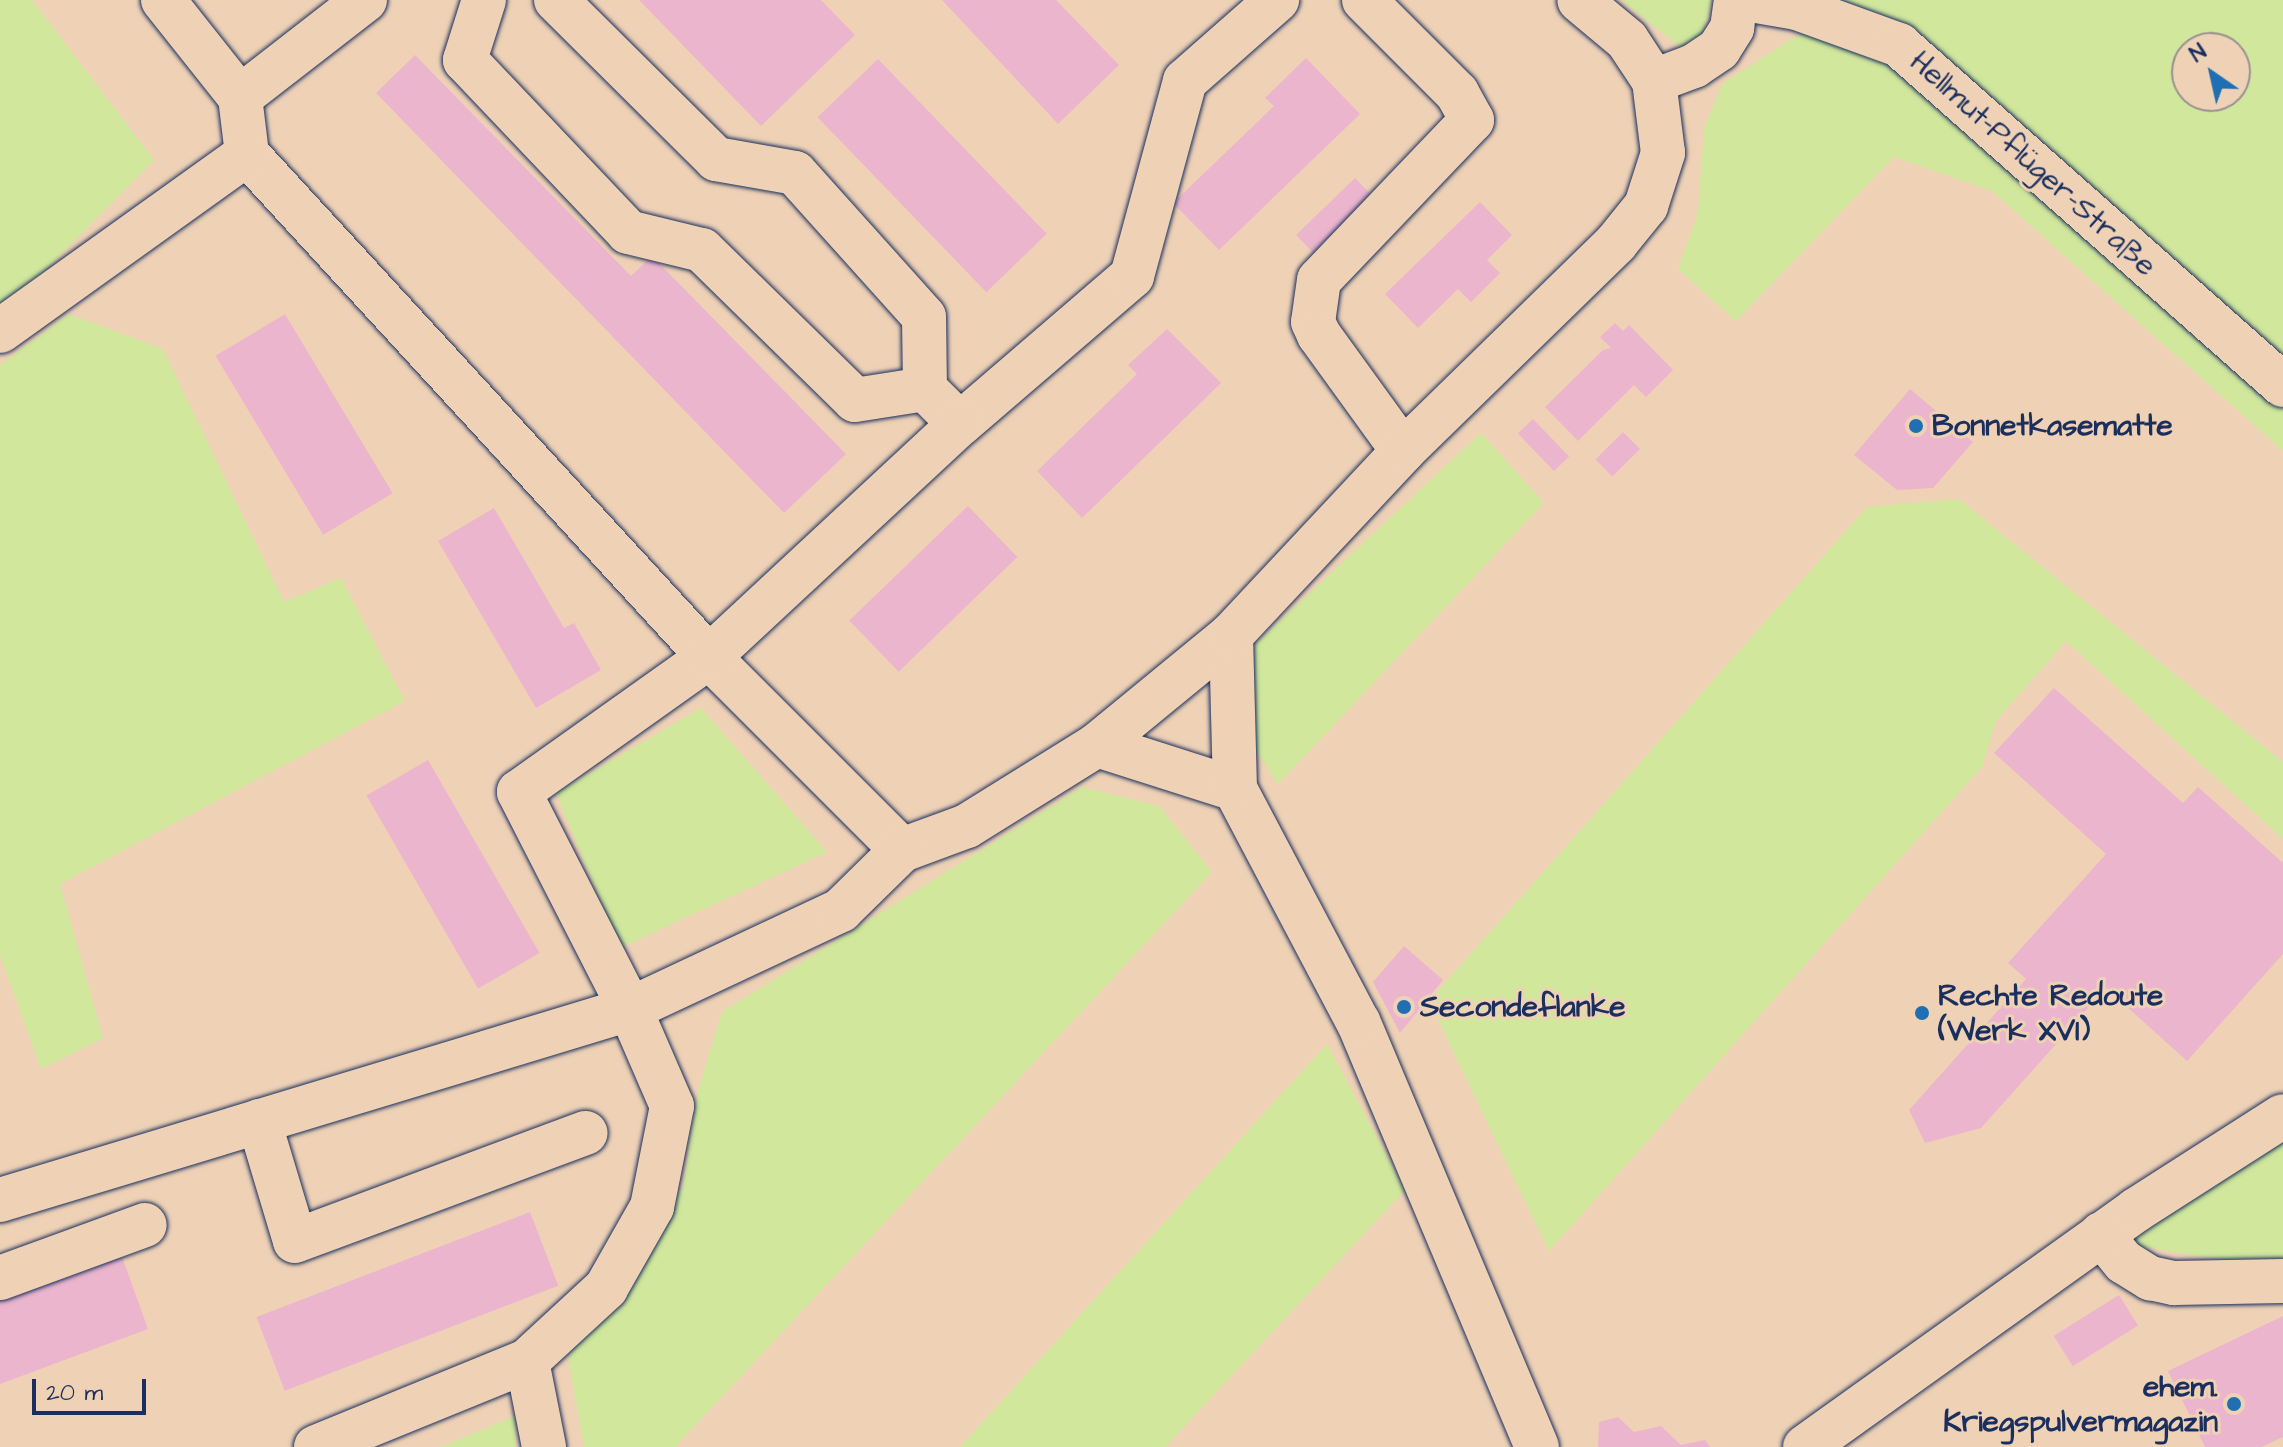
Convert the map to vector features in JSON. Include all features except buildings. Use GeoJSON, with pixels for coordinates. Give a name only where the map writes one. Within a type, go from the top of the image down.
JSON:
{"type":"FeatureCollection","features":[{"type":"Feature","properties":{"kind":"street"},"geometry":{"type":"LineString","coordinates":[[163,0],[240,97],[247,154],[709,657],[902,850]]}},
{"type":"Feature","properties":{"kind":"street"},"geometry":{"type":"LineString","coordinates":[[240,97],[365,0]]}},
{"type":"Feature","properties":{"kind":"street"},"geometry":{"type":"LineString","coordinates":[[556,0],[716,159],[795,173],[924,317],[925,389],[960,424]]}},
{"type":"Feature","properties":{"kind":"street"},"geometry":{"type":"LineString","coordinates":[[316,1447],[527,1361],[606,1288],[652,1207],[672,1106],[630,1009],[519,792],[709,657],[960,424],[1132,276],[1185,81],[1277,0]]}},
{"type":"Feature","properties":{"kind":"street"},"geometry":{"type":"LineString","coordinates":[[1364,0],[1457,93],[1472,120],[1319,280],[1313,322],[1319,335],[1403,451]]}},
{"type":"Feature","properties":{"kind":"street"},"geometry":{"type":"LineString","coordinates":[[0,1200],[630,1009],[841,910],[902,850],[967,826],[1097,745],[1231,635],[1403,451],[1616,243],[1646,206],[1659,173],[1664,134],[1654,81],[1627,40],[1579,0]]}},
{"type":"Feature","properties":{"kind":"street"},"geometry":{"type":"LineString","coordinates":[[1654,81],[1694,66],[1719,49],[1732,28],[1736,0]]}},
{"type":"Feature","properties":{"kind":"street","name":"Hellmut-Pflüger-Straße"},"geometry":{"type":"LineString","coordinates":[[1751,0],[1797,8],[1899,45],[2283,385]]}},
{"type":"Feature","properties":{"kind":"street"},"geometry":{"type":"LineString","coordinates":[[489,1],[465,60],[628,232],[702,250],[855,400],[925,389]]}},
{"type":"Feature","properties":{"kind":"street"},"geometry":{"type":"LineString","coordinates":[[0,331],[247,154]]}},
{"type":"Feature","properties":{"kind":"street"},"geometry":{"type":"LineString","coordinates":[[1231,635],[1235,789],[1270,861],[1358,1022],[1537,1447]]}},
{"type":"Feature","properties":{"kind":"street"},"geometry":{"type":"LineString","coordinates":[[1097,745],[1235,789]]}},
{"type":"Feature","properties":{"kind":"street"},"geometry":{"type":"LineString","coordinates":[[1805,1447],[2101,1234],[2283,1116]]}},
{"type":"Feature","properties":{"kind":"street"},"geometry":{"type":"LineString","coordinates":[[259,1121],[295,1241],[586,1133]]}},
{"type":"Feature","properties":{"kind":"street"},"geometry":{"type":"LineString","coordinates":[[0,1278],[145,1225]]}},
{"type":"Feature","properties":{"kind":"street"},"geometry":{"type":"LineString","coordinates":[[2101,1234],[2124,1262],[2150,1278],[2174,1283],[2283,1281]]}},
{"type":"Feature","properties":{"kind":"street"},"geometry":{"type":"LineString","coordinates":[[527,1361],[544,1447]]}},
{"type":"Feature","properties":{"kind":"green space"},"geometry":{"type":"Polygon","coordinates":[[[0,0],[32,0],[154,160],[0,316],[0,0]]]}},
{"type":"Feature","properties":{"kind":"green space"},"geometry":{"type":"Polygon","coordinates":[[[1621,0],[1712,1],[1700,42],[1683,49],[1621,0]]]}},
{"type":"Feature","properties":{"kind":"green space"},"geometry":{"type":"Polygon","coordinates":[[[1821,0],[2283,0],[2283,451],[1992,191],[1894,157],[1736,321],[1678,269],[1698,213],[1704,128],[1723,83],[1840,8],[1821,0]]]}},
{"type":"Feature","properties":{"kind":"green space"},"geometry":{"type":"Polygon","coordinates":[[[69,314],[163,349],[284,602],[341,578],[405,701],[60,884],[103,1038],[41,1069],[0,955],[0,365],[69,314]]]}},
{"type":"Feature","properties":{"kind":"green space"},"geometry":{"type":"Polygon","coordinates":[[[1481,433],[1544,503],[1278,784],[1240,726],[1256,643],[1481,433]]]}},
{"type":"Feature","properties":{"kind":"green space"},"geometry":{"type":"Polygon","coordinates":[[[1959,499],[2283,762],[2283,839],[2066,641],[1996,721],[1982,767],[1549,1251],[1429,1001],[1867,507],[1959,499]]]}},
{"type":"Feature","properties":{"kind":"green space"},"geometry":{"type":"Polygon","coordinates":[[[701,708],[827,852],[620,948],[556,793],[701,708]]]}},
{"type":"Feature","properties":{"kind":"green space"},"geometry":{"type":"Polygon","coordinates":[[[1082,787],[1159,806],[1212,872],[675,1447],[584,1447],[568,1358],[683,1187],[697,1094],[722,1012],[1082,787]]]}},
{"type":"Feature","properties":{"kind":"green space"},"geometry":{"type":"Polygon","coordinates":[[[1327,1044],[1405,1190],[1165,1447],[960,1447],[1327,1044]]]}},
{"type":"Feature","properties":{"kind":"green space"},"geometry":{"type":"Polygon","coordinates":[[[2283,1135],[2283,1270],[2145,1247],[2126,1239],[2283,1135]]]}},
{"type":"Feature","properties":{"kind":"green space"},"geometry":{"type":"Polygon","coordinates":[[[515,1416],[516,1447],[441,1447],[515,1416]]]}},
{"type":"Feature","properties":{"kind":"place","name":"Bonnetkasematte"},"geometry":{"type":"Point","coordinates":[1916,426]}},
{"type":"Feature","properties":{"kind":"place","name":"Secondeflanke"},"geometry":{"type":"Point","coordinates":[1404,1007]}},
{"type":"Feature","properties":{"kind":"place","name":"Rechte Redoute (Werk XVI)"},"geometry":{"type":"Point","coordinates":[1922,1013]}},
{"type":"Feature","properties":{"kind":"place","name":"ehem. Kriegspulvermagazin"},"geometry":{"type":"Point","coordinates":[2234,1404]}}]}
